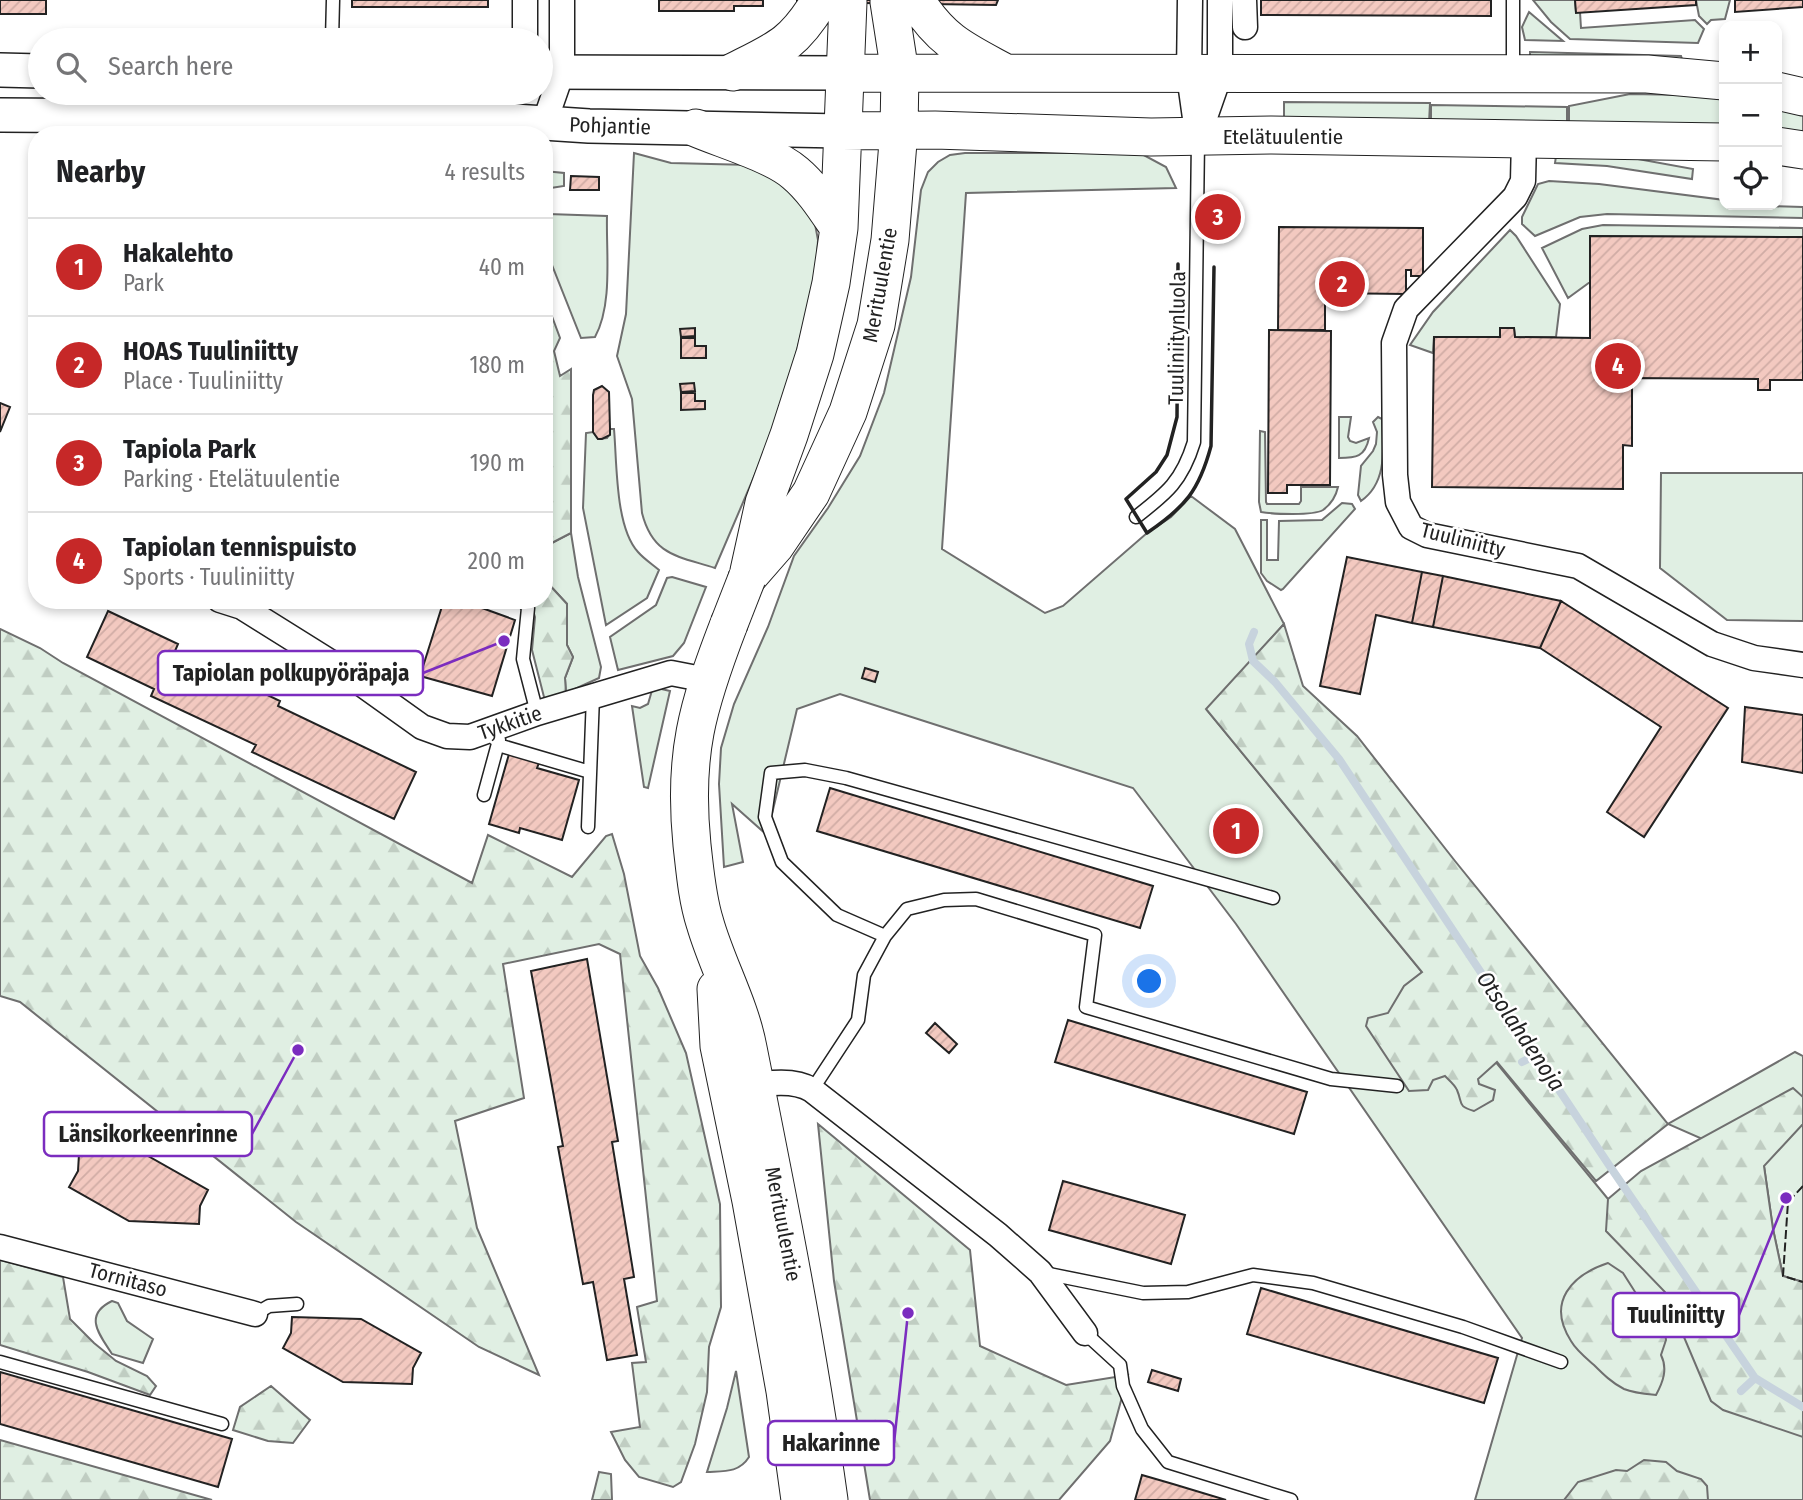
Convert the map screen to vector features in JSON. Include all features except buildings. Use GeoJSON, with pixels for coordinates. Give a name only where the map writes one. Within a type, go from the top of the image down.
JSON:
{"type":"FeatureCollection","features":[{"type":"Feature","properties":{"kind":"main road","name":"Merituulentie"},"geometry":{"type":"LineString","coordinates":[[733,72],[780,49],[834,2],[845,73],[839,228],[831,283],[815,354],[764,503],[747,578],[707,681],[691,746],[688,801],[696,884],[704,920],[747,1039],[741,1087],[756,1228],[785,1391],[800,1500]]}},
{"type":"Feature","properties":{"kind":"main road","name":"Merituulentie"},"geometry":{"type":"LineString","coordinates":[[747,578],[775,546],[810,493],[848,412],[876,325],[890,240],[899,130],[903,2],[946,39],[1003,72]]}},
{"type":"Feature","properties":{"kind":"main road"},"geometry":{"type":"LineString","coordinates":[[0,70],[28,71]]}},
{"type":"Feature","properties":{"kind":"main road"},"geometry":{"type":"LineString","coordinates":[[553,72],[1647,74],[1719,81]]}},
{"type":"Feature","properties":{"kind":"main road"},"geometry":{"type":"LineString","coordinates":[[1782,92],[1803,97]]}},
{"type":"Feature","properties":{"kind":"main road","name":"Pohjantie"},"geometry":{"type":"LineString","coordinates":[[0,115],[424,118],[544,124],[842,131]]}},
{"type":"Feature","properties":{"kind":"main road"},"geometry":{"type":"LineString","coordinates":[[696,128],[776,161],[794,172],[817,197],[839,228]]}},
{"type":"Feature","properties":{"kind":"main road","name":"Etelätuulentie"},"geometry":{"type":"LineString","coordinates":[[842,131],[899,130],[1150,137],[1719,142]]}},
{"type":"Feature","properties":{"kind":"main road"},"geometry":{"type":"LineString","coordinates":[[1782,147],[1803,150]]}},
{"type":"Feature","properties":{"kind":"main road","name":"Merituulentie"},"geometry":{"type":"LineString","coordinates":[[741,1087],[797,1294],[829,1500]]}},
{"type":"Feature","properties":{"kind":"street"},"geometry":{"type":"LineString","coordinates":[[525,0],[525,28]]}},
{"type":"Feature","properties":{"kind":"street"},"geometry":{"type":"LineString","coordinates":[[553,59],[562,0]]}},
{"type":"Feature","properties":{"kind":"street"},"geometry":{"type":"LineString","coordinates":[[1190,0],[1204,74]]}},
{"type":"Feature","properties":{"kind":"street"},"geometry":{"type":"LineString","coordinates":[[1198,136],[1204,74],[1220,0]]}},
{"type":"Feature","properties":{"kind":"street"},"geometry":{"type":"LineString","coordinates":[[1244,0],[1245,27]]}},
{"type":"Feature","properties":{"kind":"street"},"geometry":{"type":"LineString","coordinates":[[537,105],[544,124]]}},
{"type":"Feature","properties":{"kind":"street"},"geometry":{"type":"LineString","coordinates":[[544,124],[547,105]]}},
{"type":"Feature","properties":{"kind":"street","name":"Tuuliniitty"},"geometry":{"type":"LineString","coordinates":[[1524,139],[1522,181],[1516,197],[1406,309],[1399,324],[1394,344],[1395,475],[1398,502],[1403,514],[1411,527],[1427,536],[1578,566],[1712,644],[1754,658],[1803,666]]}},
{"type":"Feature","properties":{"kind":"street","name":"Tykkitie"},"geometry":{"type":"LineString","coordinates":[[245,609],[327,661],[422,727],[447,736],[500,736],[537,713],[671,673],[707,681]]}},
{"type":"Feature","properties":{"kind":"street"},"geometry":{"type":"LineString","coordinates":[[741,1087],[794,1083],[812,1090],[998,1235],[1040,1272],[1085,1333]]}},
{"type":"Feature","properties":{"kind":"street","name":"Tornitaso"},"geometry":{"type":"LineString","coordinates":[[0,1247],[255,1314]]}},
{"type":"Feature","properties":{"kind":"lane"},"geometry":{"type":"LineString","coordinates":[[332,28],[333,0]]}},
{"type":"Feature","properties":{"kind":"lane"},"geometry":{"type":"LineString","coordinates":[[1513,0],[1513,75]]}},
{"type":"Feature","properties":{"kind":"lane","name":"Tuuliniitynluola"},"geometry":{"type":"LineString","coordinates":[[1136,517],[1167,494],[1187,462],[1194,442],[1198,136]]}},
{"type":"Feature","properties":{"kind":"lane"},"geometry":{"type":"LineString","coordinates":[[528,609],[523,659],[537,713]]}},
{"type":"Feature","properties":{"kind":"lane"},"geometry":{"type":"LineString","coordinates":[[588,827],[593,696]]}},
{"type":"Feature","properties":{"kind":"lane"},"geometry":{"type":"LineString","coordinates":[[484,795],[500,736],[590,772]]}},
{"type":"Feature","properties":{"kind":"lane"},"geometry":{"type":"LineString","coordinates":[[885,936],[837,915],[782,862],[765,817],[771,773],[805,770],[846,778],[1273,898]]}},
{"type":"Feature","properties":{"kind":"lane"},"geometry":{"type":"LineString","coordinates":[[812,1090],[858,1020],[864,975],[885,936],[907,909],[944,900],[976,899],[1095,934],[1086,1007],[1331,1079],[1396,1086]]}},
{"type":"Feature","properties":{"kind":"lane"},"geometry":{"type":"LineString","coordinates":[[1040,1272],[1143,1293],[1188,1292],[1253,1275],[1313,1283],[1463,1327],[1561,1362]]}},
{"type":"Feature","properties":{"kind":"lane"},"geometry":{"type":"LineString","coordinates":[[255,1314],[269,1306],[297,1304]]}},
{"type":"Feature","properties":{"kind":"lane"},"geometry":{"type":"LineString","coordinates":[[1085,1333],[1120,1365],[1123,1386],[1142,1429],[1168,1462],[1291,1500]]}},
{"type":"Feature","properties":{"kind":"lane"},"geometry":{"type":"LineString","coordinates":[[0,1362],[222,1424]]}},
{"type":"Feature","properties":{"kind":"green space"},"geometry":{"type":"Polygon","coordinates":[[[1533,0],[1575,0],[1576,12],[1580,12],[1581,28],[1695,20],[1704,29],[1698,43],[1570,39],[1533,0]]]}},
{"type":"Feature","properties":{"kind":"green space"},"geometry":{"type":"Polygon","coordinates":[[[1696,0],[1730,0],[1725,19],[1711,20],[1707,24],[1699,16],[1696,0]]]}},
{"type":"Feature","properties":{"kind":"green space"},"geometry":{"type":"Polygon","coordinates":[[[1529,12],[1563,41],[1525,40],[1522,27],[1529,12]]]}},
{"type":"Feature","properties":{"kind":"green space"},"geometry":{"type":"Polygon","coordinates":[[[1530,52],[1681,56],[1683,62],[1530,58],[1530,52]]]}},
{"type":"Feature","properties":{"kind":"green space"},"geometry":{"type":"Polygon","coordinates":[[[1630,94],[1719,98],[1719,128],[1569,126],[1569,106],[1630,94]]]}},
{"type":"Feature","properties":{"kind":"green space"},"geometry":{"type":"Polygon","coordinates":[[[1284,102],[1430,103],[1429,123],[1284,122],[1284,102]]]}},
{"type":"Feature","properties":{"kind":"green space"},"geometry":{"type":"Polygon","coordinates":[[[1431,105],[1567,107],[1567,124],[1431,123],[1431,105]]]}},
{"type":"Feature","properties":{"kind":"green space"},"geometry":{"type":"Polygon","coordinates":[[[1782,108],[1803,113],[1803,136],[1782,134],[1782,108]]]}},
{"type":"Feature","properties":{"kind":"green space"},"geometry":{"type":"Polygon","coordinates":[[[634,153],[671,163],[751,165],[791,187],[815,224],[818,240],[816,274],[782,411],[715,568],[679,557],[660,546],[647,527],[642,513],[632,399],[617,356],[626,314],[634,153]]]}},
{"type":"Feature","properties":{"kind":"green space"},"geometry":{"type":"Polygon","coordinates":[[[1140,153],[1166,167],[1176,188],[966,193],[942,549],[1045,613],[1063,606],[1147,533],[1171,517],[1191,496],[1235,529],[1284,624],[1207,710],[1608,1199],[1803,1411],[1803,1500],[1475,1500],[1522,1338],[1236,924],[1133,788],[840,694],[797,709],[767,835],[732,804],[743,862],[724,867],[719,784],[721,748],[734,704],[768,627],[794,556],[860,456],[884,393],[911,277],[921,190],[928,172],[950,155],[1140,153]]]}},
{"type":"Feature","properties":{"kind":"green space"},"geometry":{"type":"Polygon","coordinates":[[[1556,156],[1627,157],[1693,169],[1692,179],[1607,166],[1555,163],[1556,156]]]}},
{"type":"Feature","properties":{"kind":"green space"},"geometry":{"type":"Polygon","coordinates":[[[553,172],[564,173],[564,186],[553,188],[553,172]]]}},
{"type":"Feature","properties":{"kind":"green space"},"geometry":{"type":"Polygon","coordinates":[[[1549,181],[1599,184],[1719,199],[1719,210],[1782,210],[1782,206],[1803,207],[1803,218],[1607,214],[1580,217],[1535,236],[1522,224],[1522,217],[1538,184],[1549,181]]]}},
{"type":"Feature","properties":{"kind":"green space"},"geometry":{"type":"Polygon","coordinates":[[[553,214],[607,216],[608,262],[601,324],[595,337],[581,338],[553,268],[553,214]]]}},
{"type":"Feature","properties":{"kind":"green space"},"geometry":{"type":"Polygon","coordinates":[[[1603,225],[1803,228],[1803,237],[1591,236],[1590,282],[1568,298],[1542,248],[1582,229],[1603,225]]]}},
{"type":"Feature","properties":{"kind":"green space"},"geometry":{"type":"Polygon","coordinates":[[[1510,230],[1560,304],[1556,337],[1515,337],[1514,328],[1501,328],[1500,337],[1434,337],[1433,353],[1410,345],[1433,312],[1510,230]]]}},
{"type":"Feature","properties":{"kind":"green space"},"geometry":{"type":"Polygon","coordinates":[[[553,319],[560,338],[554,351],[560,376],[571,369],[571,533],[553,542],[553,319]]]}},
{"type":"Feature","properties":{"kind":"green space"},"geometry":{"type":"Polygon","coordinates":[[[1339,417],[1351,417],[1348,437],[1350,441],[1356,443],[1369,438],[1365,449],[1359,455],[1339,458],[1339,417]]]}},
{"type":"Feature","properties":{"kind":"green space"},"geometry":{"type":"Polygon","coordinates":[[[1378,417],[1382,419],[1383,441],[1380,474],[1370,493],[1361,501],[1358,495],[1361,466],[1376,444],[1377,432],[1373,422],[1378,417]]]}},
{"type":"Feature","properties":{"kind":"green space"},"geometry":{"type":"Polygon","coordinates":[[[610,429],[614,429],[618,494],[625,527],[638,552],[659,570],[647,598],[606,625],[583,508],[586,433],[593,432],[598,439],[607,438],[610,429]]]}},
{"type":"Feature","properties":{"kind":"green space"},"geometry":{"type":"Polygon","coordinates":[[[1260,431],[1265,432],[1267,504],[1299,504],[1301,487],[1338,487],[1326,508],[1302,514],[1261,512],[1260,431]]]}},
{"type":"Feature","properties":{"kind":"green space"},"geometry":{"type":"Polygon","coordinates":[[[1661,473],[1803,473],[1803,621],[1727,620],[1660,568],[1661,473]]]}},
{"type":"Feature","properties":{"kind":"green space"},"geometry":{"type":"Polygon","coordinates":[[[1342,503],[1352,504],[1355,509],[1283,589],[1267,581],[1261,573],[1261,520],[1267,520],[1267,560],[1278,560],[1279,521],[1322,520],[1342,503]]]}},
{"type":"Feature","properties":{"kind":"green space"},"geometry":{"type":"Polygon","coordinates":[[[571,533],[578,577],[601,667],[599,678],[566,693],[565,678],[573,657],[567,645],[567,604],[553,589],[553,542],[571,533]]]}},
{"type":"Feature","properties":{"kind":"green space"},"geometry":{"type":"Polygon","coordinates":[[[667,578],[706,587],[684,643],[673,656],[618,670],[610,637],[656,605],[667,578]]]}},
{"type":"Feature","properties":{"kind":"green space"},"geometry":{"type":"Polygon","coordinates":[[[553,589],[567,604],[567,645],[573,657],[565,678],[566,693],[545,701],[532,650],[535,617],[533,609],[553,609],[553,589]]]}},
{"type":"Feature","properties":{"kind":"green space"},"geometry":{"type":"Polygon","coordinates":[[[1284,624],[1303,686],[1357,736],[1668,1124],[1596,1181],[1497,1062],[1478,1079],[1479,1084],[1495,1090],[1493,1100],[1474,1111],[1461,1104],[1456,1088],[1445,1076],[1433,1080],[1428,1090],[1409,1091],[1366,1026],[1368,1018],[1388,1013],[1404,986],[1422,972],[1206,709],[1284,624]]]}},
{"type":"Feature","properties":{"kind":"green space"},"geometry":{"type":"Polygon","coordinates":[[[0,629],[40,648],[63,663],[472,883],[488,835],[572,877],[606,836],[612,834],[624,874],[640,956],[658,988],[686,1053],[720,1204],[721,1307],[709,1347],[707,1392],[695,1444],[681,1482],[673,1487],[639,1477],[625,1460],[611,1432],[640,1427],[632,1363],[646,1362],[637,1307],[657,1301],[620,954],[599,944],[503,964],[524,1098],[455,1121],[477,1228],[539,1375],[479,1347],[296,1222],[20,1002],[0,996],[0,629]]]}},
{"type":"Feature","properties":{"kind":"green space"},"geometry":{"type":"Polygon","coordinates":[[[653,687],[670,691],[648,788],[644,787],[632,706],[640,708],[648,704],[653,687]]]}},
{"type":"Feature","properties":{"kind":"green space"},"geometry":{"type":"Polygon","coordinates":[[[1795,1052],[1803,1056],[1803,1282],[1783,1276],[1764,1166],[1668,1124],[1795,1052]]]}},
{"type":"Feature","properties":{"kind":"green space"},"geometry":{"type":"Polygon","coordinates":[[[1793,1088],[1803,1097],[1803,1124],[1764,1166],[1783,1276],[1803,1282],[1803,1437],[1723,1410],[1711,1401],[1665,1292],[1606,1231],[1608,1199],[1641,1171],[1793,1088]]]}},
{"type":"Feature","properties":{"kind":"green space"},"geometry":{"type":"Polygon","coordinates":[[[818,1124],[970,1250],[980,1346],[1066,1385],[1128,1375],[1110,1441],[1059,1500],[870,1500],[834,1281],[818,1124]]]}},
{"type":"Feature","properties":{"kind":"green space"},"geometry":{"type":"Polygon","coordinates":[[[0,1260],[63,1277],[70,1319],[116,1361],[147,1376],[156,1386],[150,1395],[88,1372],[0,1345],[0,1260]]]}},
{"type":"Feature","properties":{"kind":"green space"},"geometry":{"type":"Polygon","coordinates":[[[1608,1263],[1623,1273],[1637,1295],[1664,1323],[1666,1340],[1661,1355],[1663,1380],[1656,1395],[1620,1387],[1576,1348],[1564,1327],[1562,1302],[1567,1292],[1584,1275],[1608,1263]]]}},
{"type":"Feature","properties":{"kind":"green space"},"geometry":{"type":"Polygon","coordinates":[[[112,1301],[118,1303],[127,1321],[153,1339],[143,1363],[112,1354],[99,1332],[96,1325],[98,1312],[112,1301]]]}},
{"type":"Feature","properties":{"kind":"green space"},"geometry":{"type":"Polygon","coordinates":[[[736,1371],[749,1457],[736,1469],[707,1472],[727,1408],[736,1371]]]}},
{"type":"Feature","properties":{"kind":"green space"},"geometry":{"type":"Polygon","coordinates":[[[271,1386],[310,1420],[293,1443],[268,1441],[233,1430],[240,1407],[271,1386]]]}},
{"type":"Feature","properties":{"kind":"green space"},"geometry":{"type":"Polygon","coordinates":[[[0,1440],[212,1500],[0,1500],[0,1440]]]}},
{"type":"Feature","properties":{"kind":"green space"},"geometry":{"type":"Polygon","coordinates":[[[1644,1460],[1666,1462],[1677,1471],[1701,1479],[1707,1486],[1708,1500],[1564,1500],[1578,1482],[1616,1470],[1627,1471],[1644,1460]]]}},
{"type":"Feature","properties":{"kind":"green space"},"geometry":{"type":"Polygon","coordinates":[[[599,1472],[611,1474],[612,1500],[592,1500],[599,1472]]]}},
{"type":"Feature","properties":{"kind":"waterway","name":"Otsolahdenoja"},"geometry":{"type":"LineString","coordinates":[[1254,632],[1249,644],[1253,661],[1275,682],[1339,759],[1609,1165],[1755,1378],[1803,1407]]}},
{"type":"Feature","properties":{"kind":"waterway"},"geometry":{"type":"LineString","coordinates":[[1522,1062],[1536,1055]]}},
{"type":"Feature","properties":{"kind":"waterway"},"geometry":{"type":"LineString","coordinates":[[1741,1391],[1755,1378]]}},
{"type":"Feature","properties":{"kind":"fence"},"geometry":{"type":"LineString","coordinates":[[1803,1186],[1788,1202],[1783,1276],[1803,1282]]}},
{"type":"Feature","properties":{"kind":"wall"},"geometry":{"type":"LineString","coordinates":[[1178,264],[1177,417],[1167,455],[1156,472],[1126,499],[1147,533],[1189,497],[1201,475],[1211,446],[1214,267]]}},
{"type":"Feature","properties":{"kind":"place","name":"Tapiola Park"},"geometry":{"type":"Point","coordinates":[1218,217]}},
{"type":"Feature","properties":{"kind":"place","name":"HOAS Tuuliniitty"},"geometry":{"type":"Point","coordinates":[1342,284]}},
{"type":"Feature","properties":{"kind":"place","name":"Tapiolan tennispuisto"},"geometry":{"type":"Point","coordinates":[1618,366]}},
{"type":"Feature","properties":{"kind":"place","name":"Tapiolan polkupyöräpaja"},"geometry":{"type":"Point","coordinates":[504,641]}},
{"type":"Feature","properties":{"kind":"place","name":"Hakalehto"},"geometry":{"type":"Point","coordinates":[1236,831]}},
{"type":"Feature","properties":{"kind":"place","name":"Länsikorkeenrinne"},"geometry":{"type":"Point","coordinates":[298,1050]}},
{"type":"Feature","properties":{"kind":"place","name":"Tuuliniitty"},"geometry":{"type":"Point","coordinates":[1786,1198]}},
{"type":"Feature","properties":{"kind":"place","name":"Hakarinne"},"geometry":{"type":"Point","coordinates":[908,1313]}}]}
